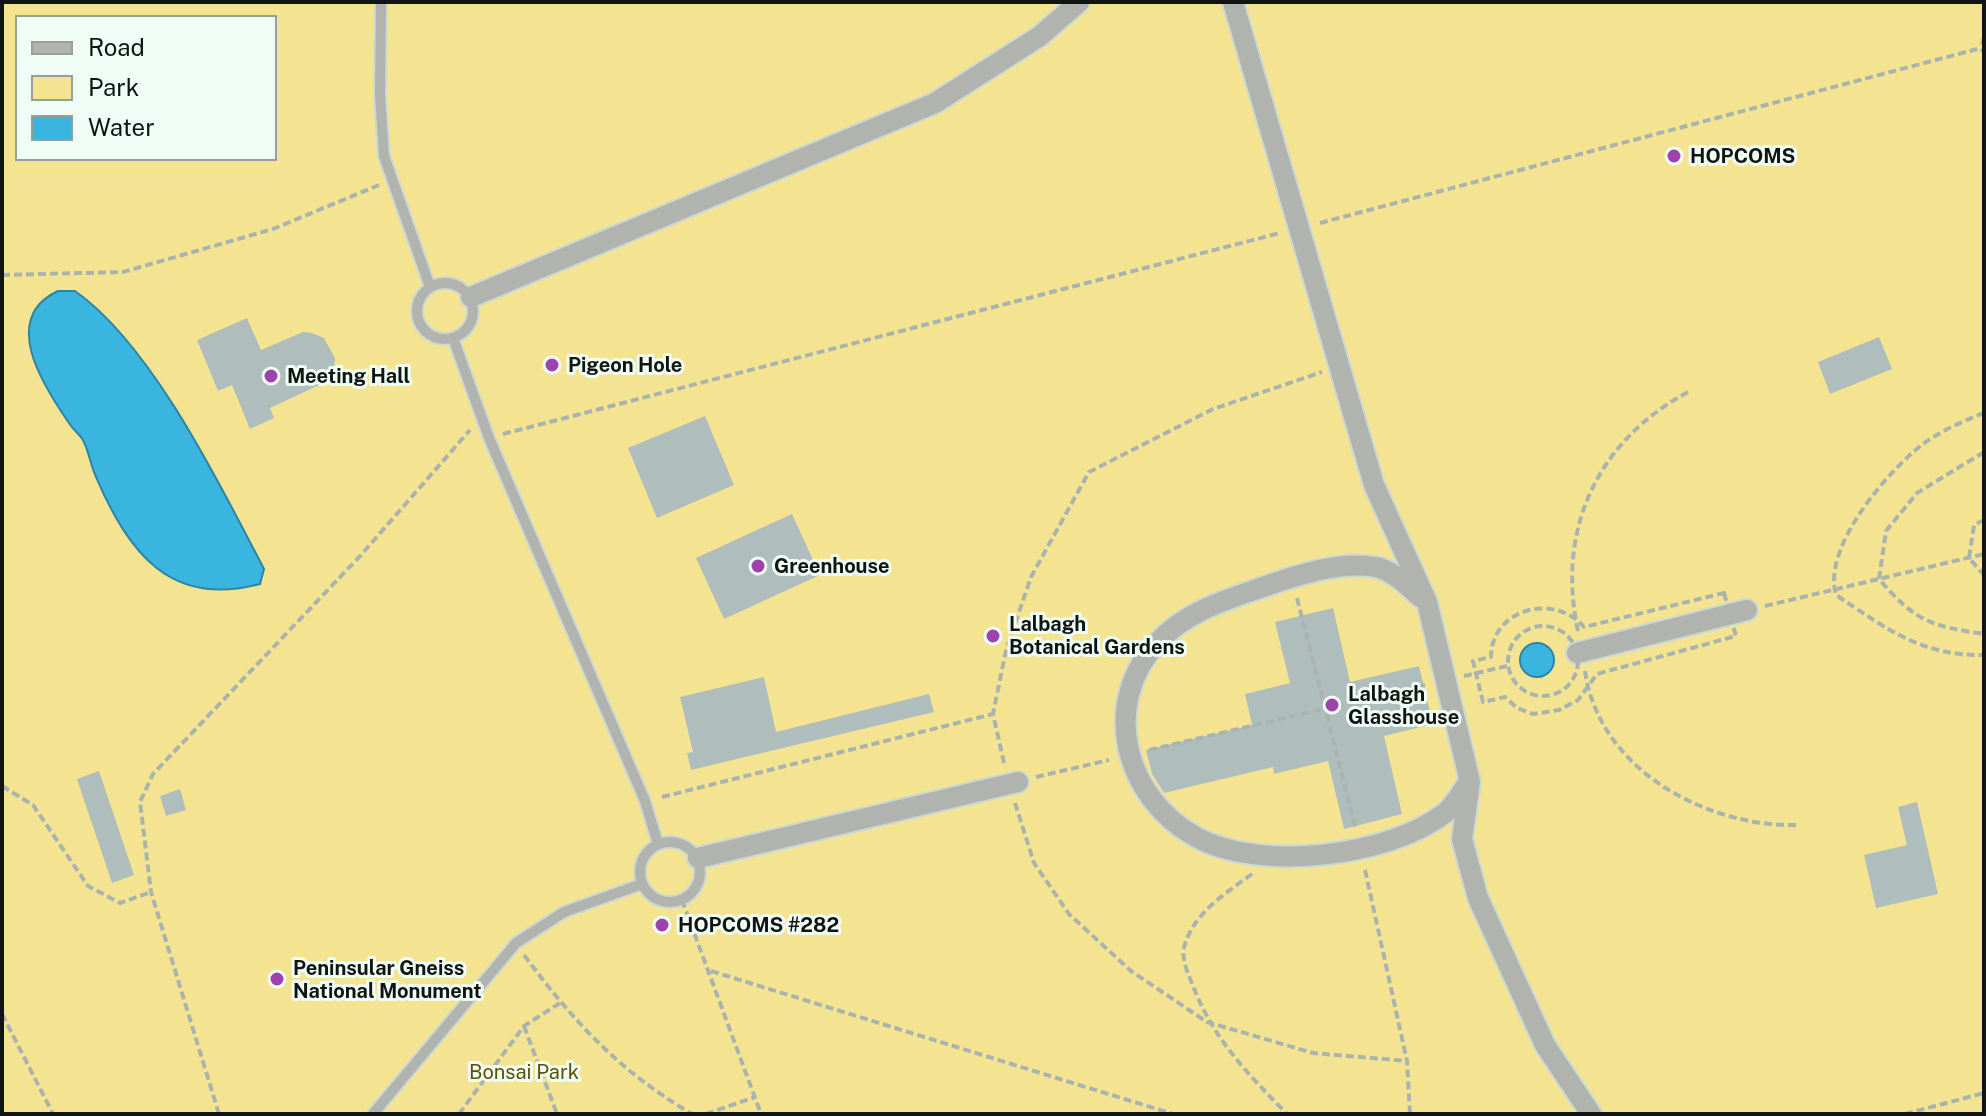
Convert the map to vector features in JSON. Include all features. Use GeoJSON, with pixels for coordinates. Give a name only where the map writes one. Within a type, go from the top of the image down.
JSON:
{"type":"FeatureCollection","features":[{"type":"Feature","properties":{"kind":"street"},"geometry":{"type":"LineString","coordinates":[[471,297],[935,103],[1040,36],[1079,2]]}},
{"type":"Feature","properties":{"kind":"street"},"geometry":{"type":"LineString","coordinates":[[1233,2],[1374,485],[1427,602],[1470,782],[1462,839],[1478,898],[1545,1045],[1591,1114]]}},
{"type":"Feature","properties":{"kind":"street"},"geometry":{"type":"LineString","coordinates":[[1427,602],[1377,567],[1340,567],[1291,577],[1207,607],[1157,643],[1138,672],[1126,701],[1128,756],[1155,801],[1172,821],[1197,838],[1225,849],[1280,854],[1342,855],[1417,830],[1447,812],[1470,782]]}},
{"type":"Feature","properties":{"kind":"street"},"geometry":{"type":"LineString","coordinates":[[1580,653],[1747,610]]}},
{"type":"Feature","properties":{"kind":"street"},"geometry":{"type":"LineString","coordinates":[[698,858],[1018,782]]}},
{"type":"Feature","properties":{"kind":"lane"},"geometry":{"type":"LineString","coordinates":[[381,2],[380,95],[384,156],[430,287]]}},
{"type":"Feature","properties":{"kind":"lane"},"geometry":{"type":"LineString","coordinates":[[452,283],[471,297],[472,320],[467,330],[453,338],[435,338],[420,324],[418,303],[430,287],[452,283]]}},
{"type":"Feature","properties":{"kind":"lane"},"geometry":{"type":"LineString","coordinates":[[453,338],[489,438],[645,801],[658,844]]}},
{"type":"Feature","properties":{"kind":"lane"},"geometry":{"type":"LineString","coordinates":[[681,843],[698,858],[699,883],[682,900],[659,900],[642,884],[642,861],[658,844],[681,843]]}},
{"type":"Feature","properties":{"kind":"lane"},"geometry":{"type":"LineString","coordinates":[[373,1114],[516,943],[564,912],[642,884]]}},
{"type":"Feature","properties":{"kind":"path"},"geometry":{"type":"LineString","coordinates":[[489,438],[1982,51],[1984,37]]}},
{"type":"Feature","properties":{"kind":"path"},"geometry":{"type":"LineString","coordinates":[[2,275],[123,272],[273,229],[393,179]]}},
{"type":"Feature","properties":{"kind":"path"},"geometry":{"type":"LineString","coordinates":[[1688,392],[1668,403],[1628,436],[1610,460],[1585,507],[1571,553],[1570,578],[1587,688],[1603,725],[1619,748],[1654,782],[1700,804],[1747,821],[1800,825]]}},
{"type":"Feature","properties":{"kind":"path"},"geometry":{"type":"LineString","coordinates":[[1984,413],[1925,443],[1890,475],[1851,527],[1835,563],[1834,589],[1836,595],[1902,638],[1949,655],[1984,655]]}},
{"type":"Feature","properties":{"kind":"path"},"geometry":{"type":"LineString","coordinates":[[219,1114],[151,892],[140,802],[153,774],[361,555],[482,417]]}},
{"type":"Feature","properties":{"kind":"path"},"geometry":{"type":"LineString","coordinates":[[1984,460],[1983,453],[1917,493],[1909,502],[1886,531],[1879,579],[1902,606],[1936,627],[1984,634]]}},
{"type":"Feature","properties":{"kind":"path"},"geometry":{"type":"LineString","coordinates":[[1969,558],[1974,525],[1984,520]]}},
{"type":"Feature","properties":{"kind":"path"},"geometry":{"type":"LineString","coordinates":[[1747,610],[1984,554]]}},
{"type":"Feature","properties":{"kind":"path"},"geometry":{"type":"LineString","coordinates":[[1969,558],[1984,575]]}},
{"type":"Feature","properties":{"kind":"path"},"geometry":{"type":"LineString","coordinates":[[1291,577],[1361,850],[1407,1061],[1410,1114]]}},
{"type":"Feature","properties":{"kind":"path"},"geometry":{"type":"LineString","coordinates":[[1544,626],[1559,630],[1571,639],[1580,653],[1575,675],[1569,685],[1549,696],[1527,693],[1511,677],[1507,666],[1509,651],[1516,637],[1529,628],[1544,626]]}},
{"type":"Feature","properties":{"kind":"path"},"geometry":{"type":"LineString","coordinates":[[1018,782],[1324,706],[1507,666]]}},
{"type":"Feature","properties":{"kind":"path"},"geometry":{"type":"LineString","coordinates":[[645,801],[993,714]]}},
{"type":"Feature","properties":{"kind":"path"},"geometry":{"type":"LineString","coordinates":[[2,786],[33,805],[88,886],[120,903],[151,892]]}},
{"type":"Feature","properties":{"kind":"path"},"geometry":{"type":"LineString","coordinates":[[1280,854],[1200,915],[1184,946],[1184,956],[1207,1022],[1242,1068],[1287,1114]]}},
{"type":"Feature","properties":{"kind":"path"},"geometry":{"type":"LineString","coordinates":[[682,900],[711,971],[761,1114]]}},
{"type":"Feature","properties":{"kind":"path"},"geometry":{"type":"LineString","coordinates":[[516,943],[560,1003],[645,1086],[692,1114]]}},
{"type":"Feature","properties":{"kind":"path"},"geometry":{"type":"LineString","coordinates":[[711,971],[1173,1114]]}},
{"type":"Feature","properties":{"kind":"path"},"geometry":{"type":"LineString","coordinates":[[459,1114],[524,1026],[560,1003]]}},
{"type":"Feature","properties":{"kind":"path"},"geometry":{"type":"LineString","coordinates":[[2,1014],[53,1114]]}},
{"type":"Feature","properties":{"kind":"path"},"geometry":{"type":"LineString","coordinates":[[524,1026],[557,1114]]}},
{"type":"Feature","properties":{"kind":"path"},"geometry":{"type":"LineString","coordinates":[[1905,1114],[1984,1093]]}},
{"type":"Feature","properties":{"kind":"path"},"geometry":{"type":"LineString","coordinates":[[706,1114],[755,1097]]}},
{"type":"Feature","properties":{"kind":"green space","name":"Lalbagh Botanical Gardens"},"geometry":{"type":"Polygon","coordinates":[[[2,2],[1984,2],[1984,1114],[2,1114],[2,2]]]}},
{"type":"Feature","properties":{"kind":"water"},"geometry":{"type":"Polygon","coordinates":[[[58,291],[75,291],[103,315],[131,345],[157,381],[205,458],[264,569],[260,584],[228,589],[201,588],[177,581],[139,551],[123,529],[96,477],[84,442],[48,390],[32,352],[29,334],[31,318],[41,303],[58,291]]]}},
{"type":"Feature","properties":{"kind":"water"},"geometry":{"type":"Polygon","coordinates":[[[1537,643],[1549,648],[1554,660],[1549,672],[1537,677],[1525,672],[1520,660],[1525,648],[1537,643]]]}},
{"type":"Feature","properties":{"kind":"building","name":"Meeting Hall"},"geometry":{"type":"Polygon","coordinates":[[[247,318],[261,350],[303,332],[324,338],[335,358],[334,371],[328,381],[270,408],[274,418],[250,429],[232,385],[218,391],[197,340],[247,318]]]}},
{"type":"Feature","properties":{"kind":"building"},"geometry":{"type":"Polygon","coordinates":[[[1879,337],[1892,369],[1830,394],[1818,362],[1879,337]]]}},
{"type":"Feature","properties":{"kind":"building"},"geometry":{"type":"Polygon","coordinates":[[[705,416],[734,485],[657,518],[628,448],[705,416]]]}},
{"type":"Feature","properties":{"kind":"building","name":"Greenhouse"},"geometry":{"type":"Polygon","coordinates":[[[792,514],[820,575],[724,619],[696,558],[792,514]]]}},
{"type":"Feature","properties":{"kind":"building"},"geometry":{"type":"Polygon","coordinates":[[[1333,608],[1350,682],[1419,666],[1433,724],[1384,736],[1402,814],[1344,829],[1328,761],[1274,774],[1273,767],[1164,793],[1152,774],[1146,750],[1252,725],[1245,694],[1290,683],[1275,622],[1333,608]]]}},
{"type":"Feature","properties":{"kind":"building"},"geometry":{"type":"Polygon","coordinates":[[[764,677],[776,732],[929,694],[934,712],[691,770],[687,753],[693,752],[680,697],[764,677]]]}},
{"type":"Feature","properties":{"kind":"building"},"geometry":{"type":"Polygon","coordinates":[[[99,771],[134,875],[112,883],[77,779],[99,771]]]}},
{"type":"Feature","properties":{"kind":"building"},"geometry":{"type":"Polygon","coordinates":[[[180,789],[186,810],[166,816],[160,796],[180,789]]]}},
{"type":"Feature","properties":{"kind":"building"},"geometry":{"type":"Polygon","coordinates":[[[1917,802],[1938,894],[1876,908],[1864,855],[1907,845],[1898,807],[1917,802]]]}},
{"type":"Feature","properties":{"kind":"place","name":"HOPCOMS"},"geometry":{"type":"Point","coordinates":[1674,156]}},
{"type":"Feature","properties":{"kind":"place","name":"Pigeon Hole"},"geometry":{"type":"Point","coordinates":[552,365]}},
{"type":"Feature","properties":{"kind":"place","name":"Meeting Hall"},"geometry":{"type":"Point","coordinates":[271,376]}},
{"type":"Feature","properties":{"kind":"place","name":"Greenhouse"},"geometry":{"type":"Point","coordinates":[758,566]}},
{"type":"Feature","properties":{"kind":"place","name":"Lalbagh Botanical Gardens"},"geometry":{"type":"Point","coordinates":[993,636]}},
{"type":"Feature","properties":{"kind":"place","name":"Lalbagh Glasshouse"},"geometry":{"type":"Point","coordinates":[1332,705]}},
{"type":"Feature","properties":{"kind":"place","name":"HOPCOMS #282"},"geometry":{"type":"Point","coordinates":[662,925]}},
{"type":"Feature","properties":{"kind":"place","name":"Peninsular Gneiss National Monument"},"geometry":{"type":"Point","coordinates":[277,979]}},
{"type":"Feature","properties":{"kind":"park label","name":"Bonsai Park"},"geometry":{"type":"Point","coordinates":[524,1072]}}]}
